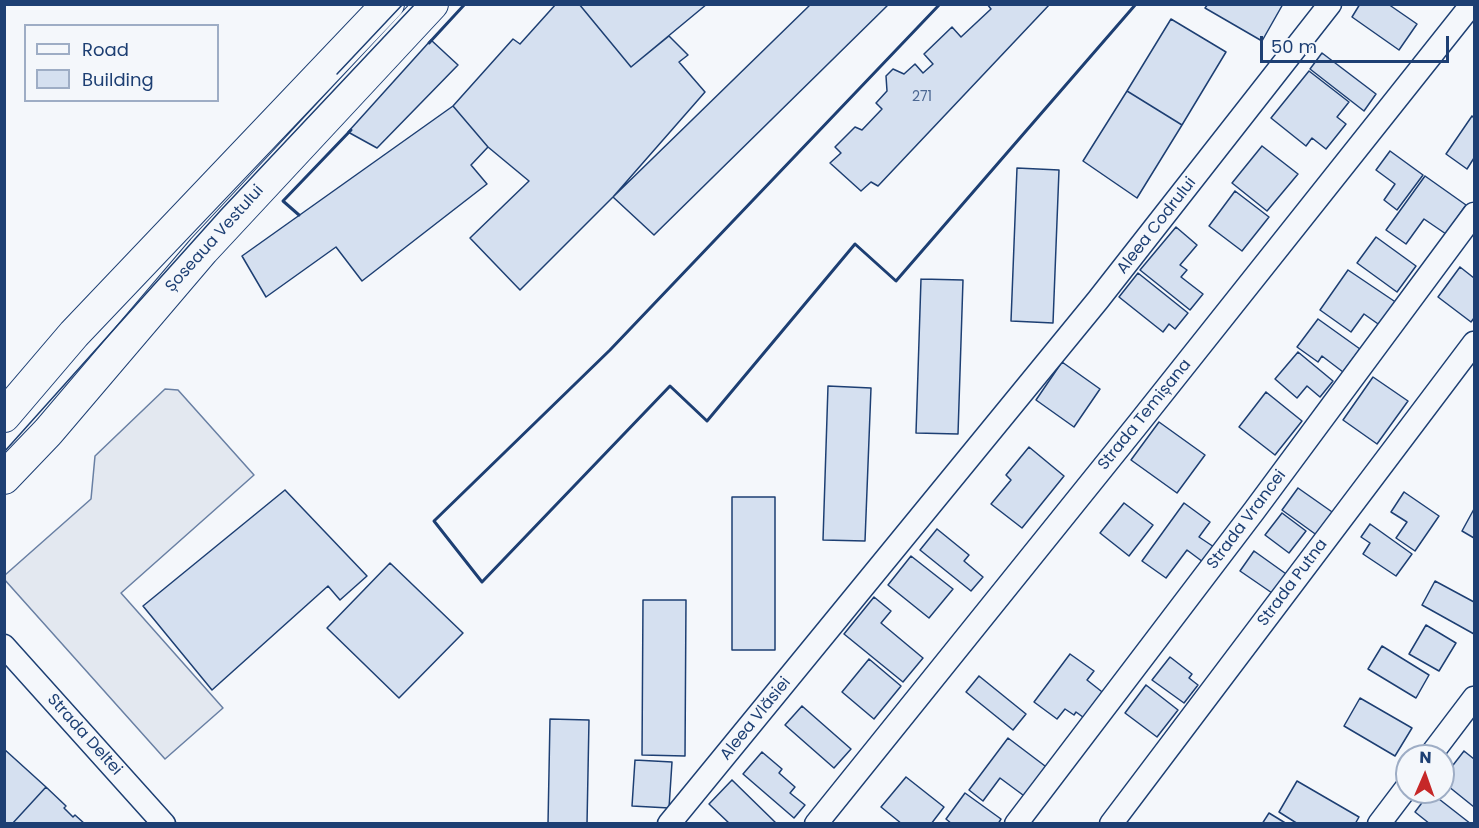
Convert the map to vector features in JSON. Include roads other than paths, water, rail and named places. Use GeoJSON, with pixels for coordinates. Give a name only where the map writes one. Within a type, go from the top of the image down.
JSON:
{"type":"FeatureCollection","features":[{"type":"Feature","properties":{"kind":"main road","name":"Șoseaua Vestului"},"geometry":{"type":"LineString","coordinates":[[4,416],[74,334],[388,4]]}},
{"type":"Feature","properties":{"kind":"main road","name":"Șoseaua Vestului"},"geometry":{"type":"LineString","coordinates":[[4,478],[48,432],[203,250],[432,4]]}},
{"type":"Feature","properties":{"kind":"street","name":"Aleea Codrului"},"geometry":{"type":"LineString","coordinates":[[841,614],[1106,291],[1330,4]]}},
{"type":"Feature","properties":{"kind":"street","name":"Strada Temișana"},"geometry":{"type":"LineString","coordinates":[[816,824],[1472,4]]}},
{"type":"Feature","properties":{"kind":"street","name":"Strada Vrancei"},"geometry":{"type":"LineString","coordinates":[[1016,824],[1254,511],[1474,214]]}},
{"type":"Feature","properties":{"kind":"street","name":"Strada Putna"},"geometry":{"type":"LineString","coordinates":[[1112,824],[1474,343]]}},
{"type":"Feature","properties":{"kind":"street","name":"Aleea Vlăsiei"},"geometry":{"type":"LineString","coordinates":[[669,824],[841,614]]}},
{"type":"Feature","properties":{"kind":"street","name":"Strada Deltei"},"geometry":{"type":"LineString","coordinates":[[4,646],[164,824]]}},
{"type":"Feature","properties":{"kind":"street"},"geometry":{"type":"LineString","coordinates":[[1439,744],[1474,698]]}},
{"type":"Feature","properties":{"kind":"street"},"geometry":{"type":"LineString","coordinates":[[1379,824],[1395,803]]}},
{"type":"Feature","properties":{"kind":"tram line"},"geometry":{"type":"LineString","coordinates":[[337,74],[403,4]]}},
{"type":"Feature","properties":{"kind":"tram line"},"geometry":{"type":"LineString","coordinates":[[4,452],[221,210],[415,4]]}}]}
